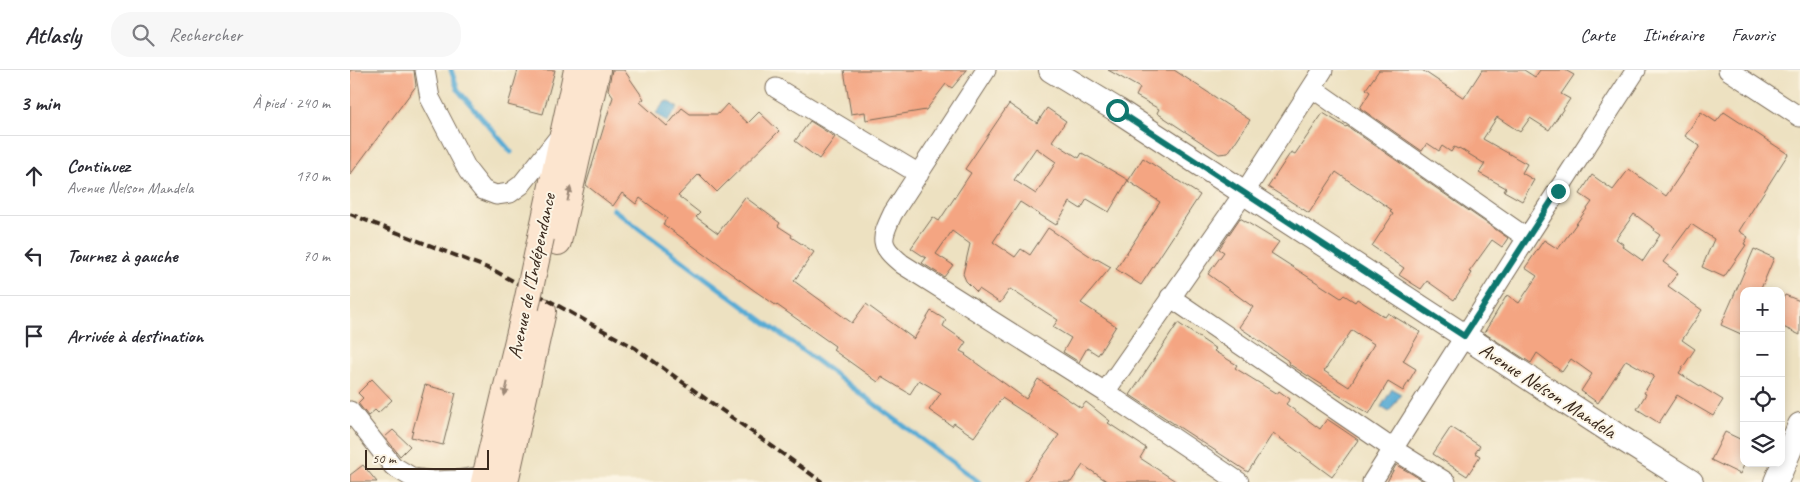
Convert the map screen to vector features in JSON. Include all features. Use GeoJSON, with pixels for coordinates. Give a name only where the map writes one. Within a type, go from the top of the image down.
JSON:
{"type":"FeatureCollection","features":[{"type":"Feature","properties":{"kind":"main road","name":"Avenue de l'Indépendance"},"geometry":{"type":"LineString","coordinates":[[550,240],[564,130],[577,70]]}},
{"type":"Feature","properties":{"kind":"main road","name":"Avenue de l'Indépendance"},"geometry":{"type":"LineString","coordinates":[[492,480],[550,240],[597,70]]}},
{"type":"Feature","properties":{"kind":"street"},"geometry":{"type":"LineString","coordinates":[[425,70],[430,98],[468,171],[483,190],[496,195],[510,193],[527,178],[564,130]]}},
{"type":"Feature","properties":{"kind":"street"},"geometry":{"type":"LineString","coordinates":[[986,70],[892,213],[885,229],[883,243],[889,253],[902,264],[1105,392],[1239,482]]}},
{"type":"Feature","properties":{"kind":"street","name":"Avenue Nelson Mandela"},"geometry":{"type":"LineString","coordinates":[[1051,70],[1117,110],[1692,482]]}},
{"type":"Feature","properties":{"kind":"street"},"geometry":{"type":"LineString","coordinates":[[1105,392],[1244,193],[1323,70]]}},
{"type":"Feature","properties":{"kind":"street"},"geometry":{"type":"LineString","coordinates":[[1372,482],[1636,70]]}},
{"type":"Feature","properties":{"kind":"street"},"geometry":{"type":"LineString","coordinates":[[1728,70],[1800,117]]}},
{"type":"Feature","properties":{"kind":"street"},"geometry":{"type":"LineString","coordinates":[[776,88],[919,174]]}},
{"type":"Feature","properties":{"kind":"street"},"geometry":{"type":"LineString","coordinates":[[1312,88],[1527,238]]}},
{"type":"Feature","properties":{"kind":"street"},"geometry":{"type":"LineString","coordinates":[[1170,297],[1446,482]]}},
{"type":"Feature","properties":{"kind":"street"},"geometry":{"type":"LineString","coordinates":[[350,411],[393,466],[413,478],[433,481],[492,480]]}},
{"type":"Feature","properties":{"kind":"street"},"geometry":{"type":"LineString","coordinates":[[1776,482],[1800,425]]}},
{"type":"Feature","properties":{"kind":"water"},"geometry":{"type":"Polygon","coordinates":[[[669,101],[678,108],[667,122],[656,113],[665,102],[669,101]]]}},
{"type":"Feature","properties":{"kind":"water"},"geometry":{"type":"Polygon","coordinates":[[[1392,389],[1401,394],[1389,412],[1381,407],[1392,389]]]}},
{"type":"Feature","properties":{"kind":"building"},"geometry":{"type":"Polygon","coordinates":[[[350,70],[414,70],[416,86],[350,175],[350,70]]]}},
{"type":"Feature","properties":{"kind":"building"},"geometry":{"type":"Polygon","coordinates":[[[518,70],[555,70],[543,114],[508,105],[518,70]]]}},
{"type":"Feature","properties":{"kind":"building"},"geometry":{"type":"Polygon","coordinates":[[[612,70],[624,70],[644,99],[640,102],[667,126],[682,108],[690,114],[718,114],[727,104],[748,123],[759,112],[779,131],[717,192],[699,174],[678,196],[700,213],[696,217],[718,233],[745,197],[780,223],[778,226],[792,235],[791,237],[814,252],[794,281],[852,323],[866,304],[914,339],[931,311],[946,320],[943,326],[966,342],[960,351],[1026,399],[1038,379],[1081,408],[1086,402],[1110,421],[1108,423],[1146,448],[1140,458],[1177,482],[1108,482],[1083,465],[1071,482],[1025,482],[1059,435],[1002,398],[974,437],[954,423],[952,426],[929,410],[941,393],[919,380],[910,394],[882,377],[878,382],[833,350],[835,346],[663,224],[667,218],[640,198],[636,204],[622,193],[613,206],[586,185],[613,97],[608,90],[612,70]]]}},
{"type":"Feature","properties":{"kind":"building"},"geometry":{"type":"Polygon","coordinates":[[[844,70],[967,70],[952,88],[946,84],[926,110],[866,120],[865,112],[851,114],[844,70]]]}},
{"type":"Feature","properties":{"kind":"building"},"geometry":{"type":"Polygon","coordinates":[[[1108,70],[1174,70],[1250,120],[1228,153],[1219,154],[1157,113],[1159,109],[1136,96],[1140,88],[1108,70]]]}},
{"type":"Feature","properties":{"kind":"building"},"geometry":{"type":"Polygon","coordinates":[[[1379,70],[1422,70],[1464,98],[1482,70],[1524,70],[1535,77],[1540,70],[1565,70],[1574,75],[1561,94],[1570,99],[1549,130],[1530,118],[1520,132],[1497,117],[1483,139],[1527,164],[1522,173],[1534,180],[1522,201],[1504,191],[1506,188],[1479,173],[1485,164],[1459,148],[1454,147],[1451,152],[1442,146],[1439,151],[1427,143],[1422,151],[1360,108],[1370,92],[1366,89],[1379,70]]]}},
{"type":"Feature","properties":{"kind":"building"},"geometry":{"type":"Polygon","coordinates":[[[1009,104],[1037,123],[1047,108],[1066,121],[1052,141],[1079,158],[1082,153],[1128,180],[1109,212],[1087,199],[1081,209],[1070,202],[1056,225],[1020,202],[993,242],[1015,257],[1021,249],[1030,255],[1048,228],[1096,260],[1111,267],[1081,303],[1116,326],[1098,355],[1087,348],[1079,362],[1063,352],[1071,338],[1053,327],[1058,320],[1010,289],[1000,303],[979,289],[977,292],[966,281],[963,274],[970,244],[952,231],[936,254],[953,265],[944,277],[922,263],[926,258],[911,248],[933,217],[939,221],[971,173],[965,169],[1009,104]],[[1036,148],[1014,180],[1036,194],[1056,162],[1036,148]]]}},
{"type":"Feature","properties":{"kind":"building"},"geometry":{"type":"Polygon","coordinates":[[[1701,112],[1716,122],[1724,112],[1788,154],[1739,231],[1748,237],[1744,244],[1746,245],[1724,277],[1702,267],[1714,239],[1691,224],[1663,262],[1678,273],[1668,286],[1702,310],[1682,340],[1695,349],[1679,373],[1723,400],[1713,416],[1677,395],[1659,423],[1637,409],[1654,376],[1626,360],[1598,403],[1581,391],[1592,374],[1571,359],[1562,372],[1537,353],[1531,363],[1484,333],[1507,295],[1519,303],[1537,276],[1525,268],[1544,240],[1558,249],[1592,202],[1580,194],[1592,175],[1613,190],[1629,169],[1666,196],[1700,146],[1685,136],[1701,112]],[[1634,214],[1616,239],[1623,244],[1622,246],[1643,261],[1660,235],[1654,231],[1655,229],[1634,214]]]}},
{"type":"Feature","properties":{"kind":"building"},"geometry":{"type":"Polygon","coordinates":[[[1323,113],[1347,126],[1508,238],[1502,247],[1492,240],[1469,272],[1472,273],[1454,300],[1427,281],[1421,289],[1399,275],[1404,268],[1372,246],[1393,214],[1390,212],[1392,210],[1336,172],[1309,213],[1268,187],[1291,152],[1295,154],[1323,113]]]}},
{"type":"Feature","properties":{"kind":"building"},"geometry":{"type":"Polygon","coordinates":[[[810,121],[835,137],[819,159],[795,141],[810,121]]]}},
{"type":"Feature","properties":{"kind":"building"},"geometry":{"type":"Polygon","coordinates":[[[1143,158],[1200,195],[1141,285],[1116,269],[1160,202],[1128,181],[1143,158]]]}},
{"type":"Feature","properties":{"kind":"building"},"geometry":{"type":"Polygon","coordinates":[[[1240,218],[1279,242],[1271,253],[1341,298],[1344,295],[1355,302],[1357,299],[1385,317],[1388,313],[1420,332],[1403,361],[1416,369],[1403,391],[1388,382],[1369,414],[1289,364],[1290,362],[1239,327],[1253,307],[1208,274],[1224,252],[1219,249],[1240,218]],[[1352,330],[1324,371],[1349,387],[1374,344],[1352,330]]]}},
{"type":"Feature","properties":{"kind":"building"},"geometry":{"type":"Polygon","coordinates":[[[1754,249],[1774,258],[1762,287],[1740,287],[1740,334],[1721,325],[1754,249]]]}},
{"type":"Feature","properties":{"kind":"building"},"geometry":{"type":"Polygon","coordinates":[[[1785,295],[1800,301],[1800,335],[1785,328],[1785,295]]]}},
{"type":"Feature","properties":{"kind":"building"},"geometry":{"type":"Polygon","coordinates":[[[1178,323],[1216,349],[1214,351],[1237,365],[1235,368],[1277,394],[1279,391],[1290,399],[1286,404],[1320,429],[1327,419],[1358,440],[1332,477],[1273,433],[1248,472],[1130,395],[1178,323]]]}},
{"type":"Feature","properties":{"kind":"building"},"geometry":{"type":"Polygon","coordinates":[[[372,379],[392,400],[378,413],[375,410],[368,416],[358,403],[363,398],[358,393],[372,379]]]}},
{"type":"Feature","properties":{"kind":"building"},"geometry":{"type":"Polygon","coordinates":[[[425,385],[456,393],[443,445],[411,437],[425,385]]]}},
{"type":"Feature","properties":{"kind":"building"},"geometry":{"type":"Polygon","coordinates":[[[1451,427],[1480,446],[1475,453],[1480,456],[1467,476],[1433,454],[1451,427]]]}},
{"type":"Feature","properties":{"kind":"building"},"geometry":{"type":"Polygon","coordinates":[[[393,430],[410,446],[400,456],[385,437],[393,430]]]}},
{"type":"Feature","properties":{"kind":"building"},"geometry":{"type":"Polygon","coordinates":[[[1725,432],[1740,439],[1740,467],[1743,467],[1740,474],[1711,460],[1725,432]]]}},
{"type":"Feature","properties":{"kind":"building"},"geometry":{"type":"Polygon","coordinates":[[[363,465],[377,482],[350,482],[350,475],[363,465]]]}},
{"type":"Feature","properties":{"kind":"building"},"geometry":{"type":"Polygon","coordinates":[[[1396,465],[1409,472],[1425,482],[1387,482],[1396,465]]]}},
{"type":"Feature","properties":{"kind":"waterway"},"geometry":{"type":"LineString","coordinates":[[451,70],[458,90],[511,152]]}},
{"type":"Feature","properties":{"kind":"waterway"},"geometry":{"type":"LineString","coordinates":[[613,209],[979,482]]}},
{"type":"Feature","properties":{"kind":"railway"},"geometry":{"type":"LineString","coordinates":[[350,214],[495,271],[635,348],[822,482]]}},
{"type":"Feature","properties":{"kind":"route"},"geometry":{"type":"LineString","coordinates":[[1117,110],[1464,336],[1558,191]]}}]}
